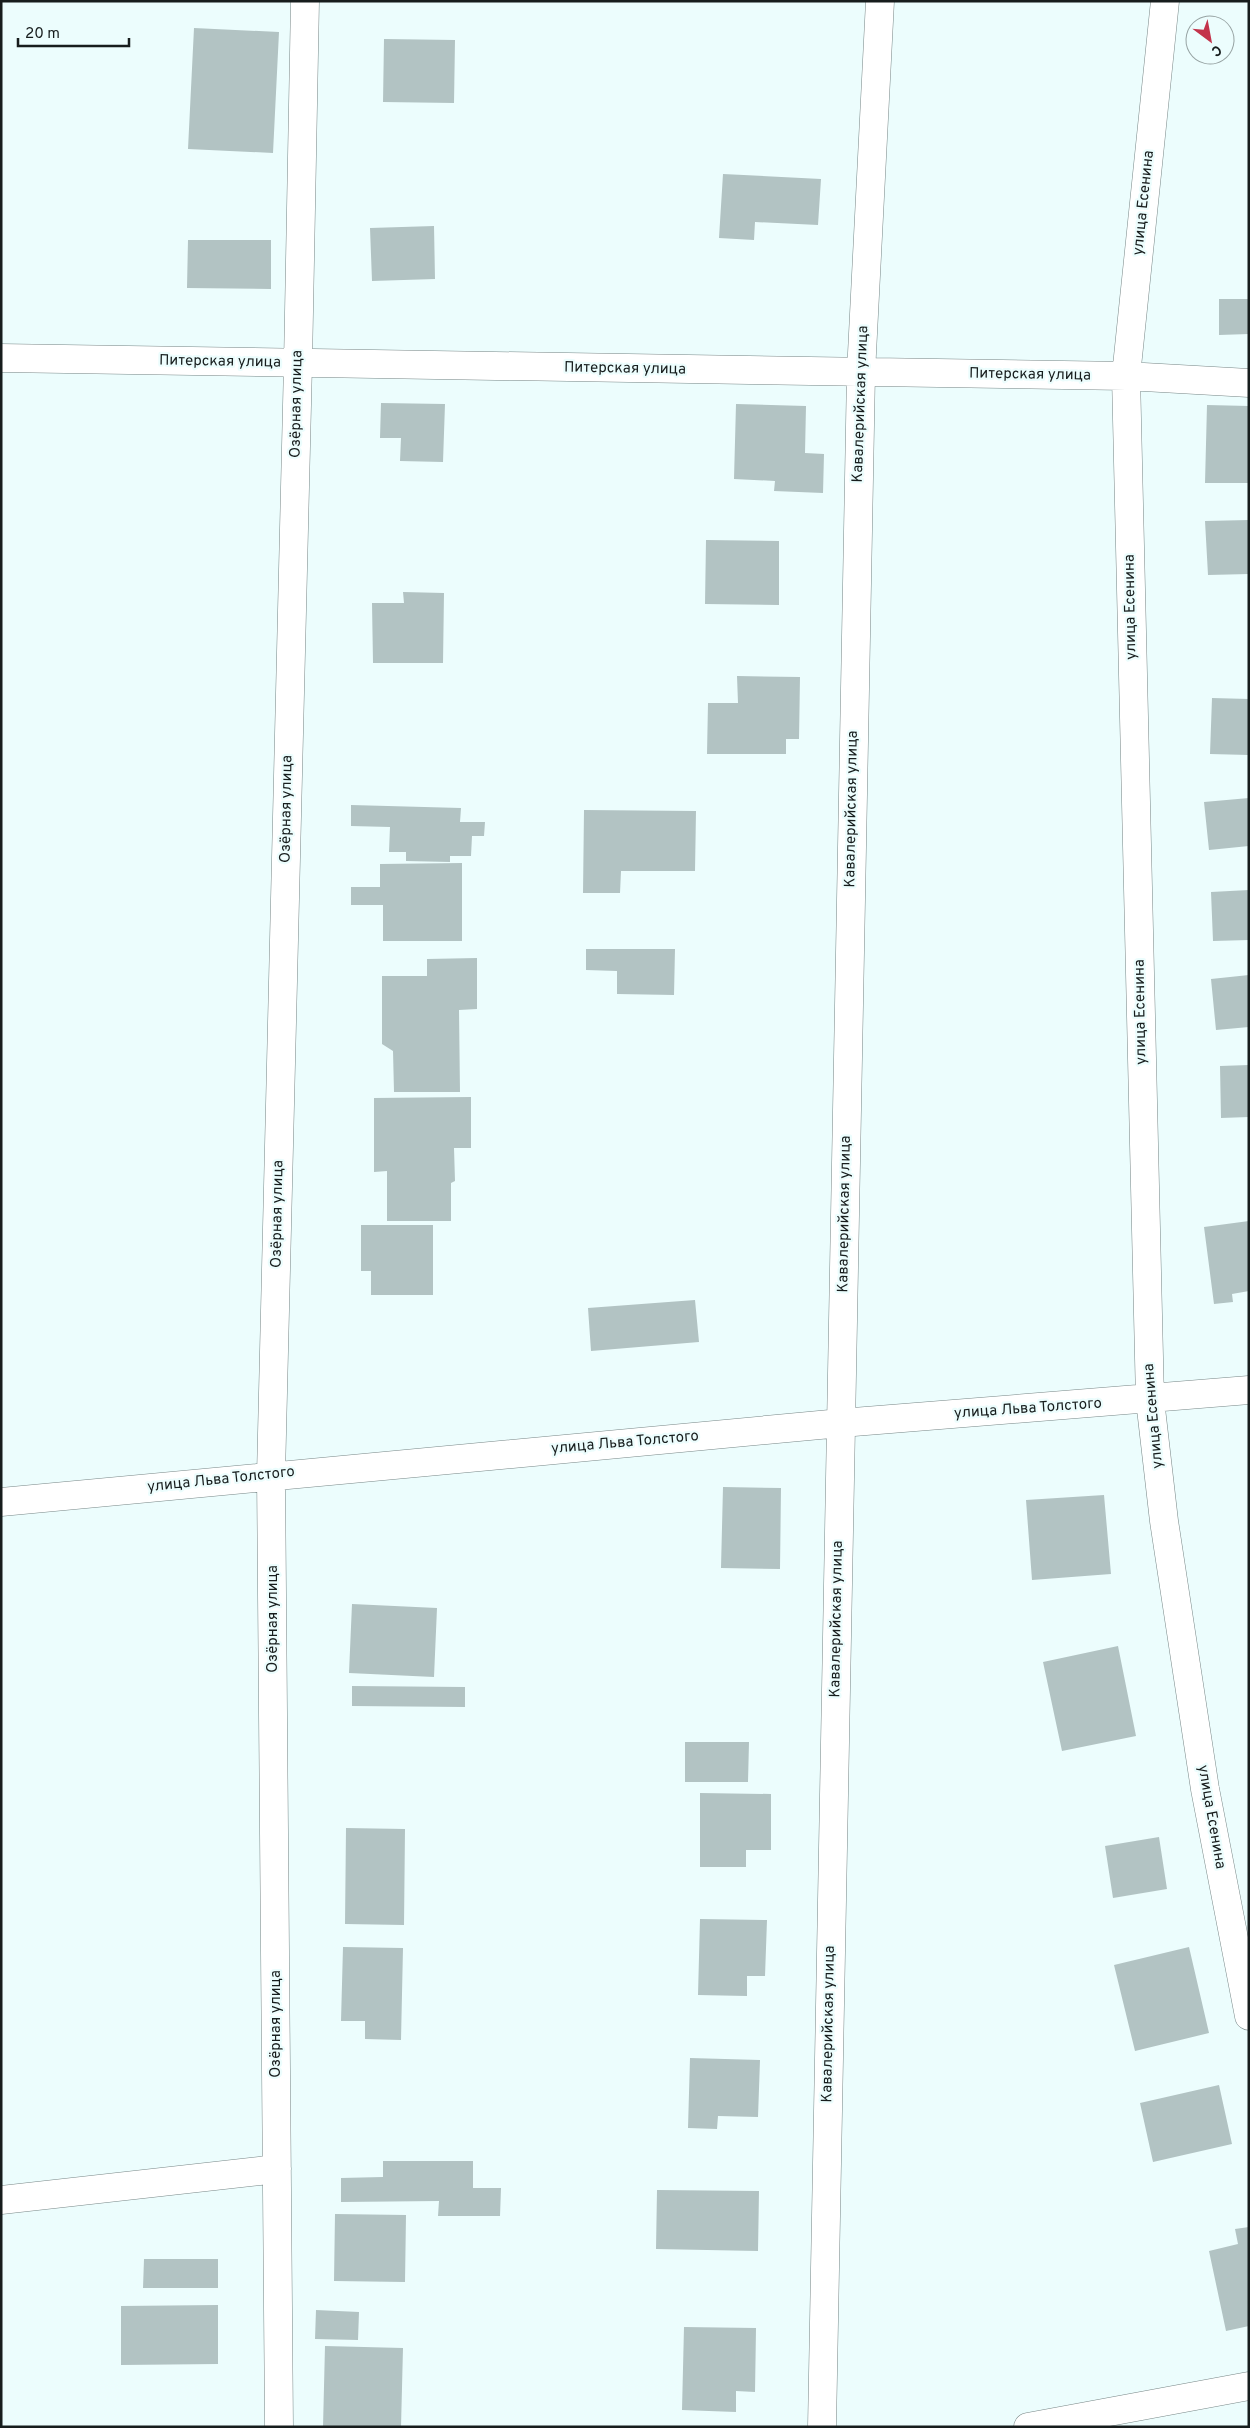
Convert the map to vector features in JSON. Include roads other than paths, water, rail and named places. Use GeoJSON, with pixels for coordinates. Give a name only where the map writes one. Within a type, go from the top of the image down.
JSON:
{"type":"FeatureCollection","features":[{"type":"Feature","properties":{"kind":"street","name":"Озёрная улица"},"geometry":{"type":"LineString","coordinates":[[279,2427],[272,1475],[298,364],[304,1]]}},
{"type":"Feature","properties":{"kind":"street","name":"Кавалерийская улица"},"geometry":{"type":"LineString","coordinates":[[822,2427],[861,373],[880,1]]}},
{"type":"Feature","properties":{"kind":"street","name":"улица Есенина"},"geometry":{"type":"LineString","coordinates":[[1165,1],[1126,376],[1150,1400],[1164,1521],[1205,1789],[1249,2016]]}},
{"type":"Feature","properties":{"kind":"street","name":"Питерская улица"},"geometry":{"type":"LineString","coordinates":[[1,358],[1126,376],[1249,383]]}},
{"type":"Feature","properties":{"kind":"street","name":"улица Льва Толстого"},"geometry":{"type":"LineString","coordinates":[[1,1502],[840,1423],[1150,1400],[1249,1390]]}},
{"type":"Feature","properties":{"kind":"street"},"geometry":{"type":"LineString","coordinates":[[1,2200],[277,2169]]}},
{"type":"Feature","properties":{"kind":"street"},"geometry":{"type":"LineString","coordinates":[[1028,2427],[1249,2386]]}}]}
